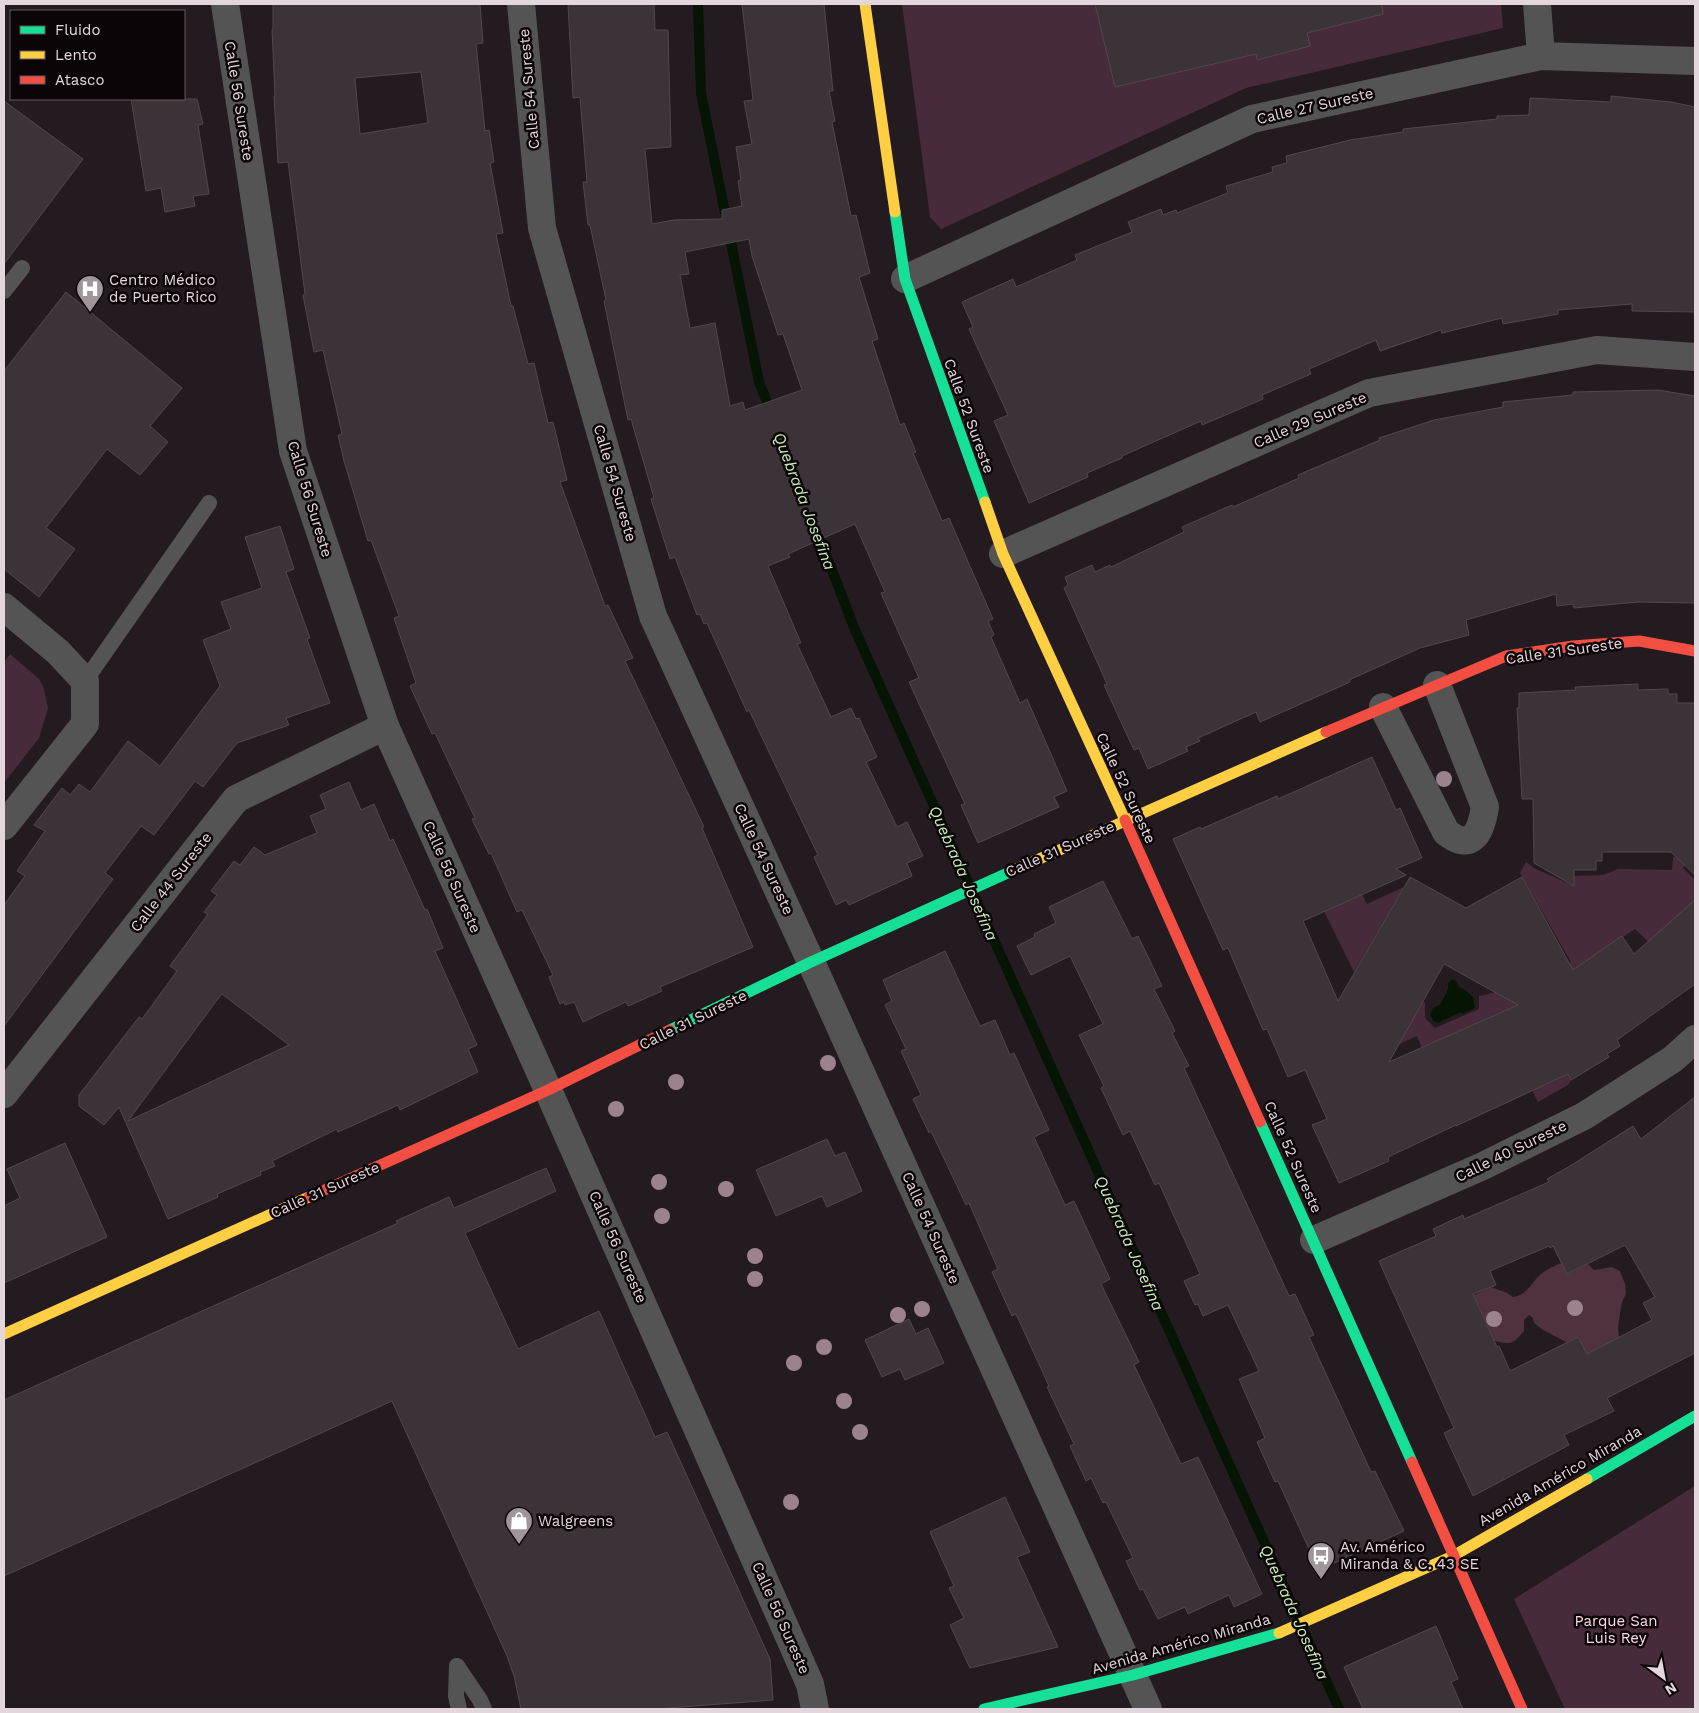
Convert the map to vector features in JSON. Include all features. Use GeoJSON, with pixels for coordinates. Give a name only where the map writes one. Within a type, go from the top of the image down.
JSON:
{"type":"FeatureCollection","features":[{"type":"Feature","properties":{"kind":"street","name":"Calle 54 Sureste"},"geometry":{"type":"LineString","coordinates":[[521,4],[542,228],[653,616],[1148,1709]]}},
{"type":"Feature","properties":{"kind":"street","name":"Calle 52 Sureste"},"geometry":{"type":"LineString","coordinates":[[865,4],[904,279],[1003,554],[1314,1240],[1522,1709]]}},
{"type":"Feature","properties":{"kind":"street"},"geometry":{"type":"LineString","coordinates":[[1537,4],[1541,56]]}},
{"type":"Feature","properties":{"kind":"street","name":"Calle 56 Sureste"},"geometry":{"type":"LineString","coordinates":[[224,6],[293,451],[384,726],[548,1090],[810,1684],[815,1709]]}},
{"type":"Feature","properties":{"kind":"street","name":"Calle 27 Sureste"},"geometry":{"type":"LineString","coordinates":[[904,279],[1252,119],[1541,56],[1695,61]]}},
{"type":"Feature","properties":{"kind":"street","name":"Calle 29 Sureste"},"geometry":{"type":"LineString","coordinates":[[1003,554],[1369,393],[1597,350],[1695,358]]}},
{"type":"Feature","properties":{"kind":"street"},"geometry":{"type":"LineString","coordinates":[[4,607],[58,652],[85,681],[85,724],[4,826]]}},
{"type":"Feature","properties":{"kind":"street","name":"Calle 31 Sureste"},"geometry":{"type":"LineString","coordinates":[[4,1334],[548,1090],[811,962],[952,898],[1383,707],[1506,656],[1573,646],[1639,641],[1695,652]]}},
{"type":"Feature","properties":{"kind":"street"},"geometry":{"type":"LineString","coordinates":[[1383,707],[1446,832],[1455,839],[1466,841],[1476,837],[1482,825],[1485,807],[1437,685]]}},
{"type":"Feature","properties":{"kind":"street","name":"Calle 44 Sureste"},"geometry":{"type":"LineString","coordinates":[[5,1088],[236,799],[384,726]]}},
{"type":"Feature","properties":{"kind":"street","name":"Calle 40 Sureste"},"geometry":{"type":"LineString","coordinates":[[1314,1240],[1483,1166],[1584,1116],[1673,1059],[1695,1039]]}},
{"type":"Feature","properties":{"kind":"street","name":"Avenida Américo Miranda"},"geometry":{"type":"LineString","coordinates":[[984,1709],[1133,1675],[1276,1634],[1326,1614],[1453,1556],[1695,1416]]}},
{"type":"Feature","properties":{"kind":"lane"},"geometry":{"type":"LineString","coordinates":[[4,291],[22,268]]}},
{"type":"Feature","properties":{"kind":"lane"},"geometry":{"type":"LineString","coordinates":[[85,681],[209,503]]}},
{"type":"Feature","properties":{"kind":"lane"},"geometry":{"type":"LineString","coordinates":[[459,1709],[456,1696],[457,1666],[484,1709]]}},
{"type":"Feature","properties":{"kind":"green space"},"geometry":{"type":"Polygon","coordinates":[[[902,4],[1501,4],[1503,28],[1246,88],[941,229],[930,217],[902,4]]]}},
{"type":"Feature","properties":{"kind":"green space"},"geometry":{"type":"Polygon","coordinates":[[[10,654],[39,679],[43,686],[48,708],[39,738],[4,783],[4,662],[10,654]]]}},
{"type":"Feature","properties":{"kind":"green space"},"geometry":{"type":"Polygon","coordinates":[[[1684,806],[1695,806],[1695,838],[1690,846],[1695,854],[1683,868],[1695,880],[1695,912],[1690,906],[1659,932],[1695,977],[1687,985],[1651,944],[1635,929],[1592,957],[1608,979],[1527,1005],[1571,1080],[1568,1085],[1538,1102],[1528,1082],[1480,1022],[1515,1099],[1503,1105],[1499,1096],[1422,1049],[1417,1036],[1389,1049],[1417,999],[1425,1003],[1425,1018],[1435,1028],[1479,1009],[1479,996],[1510,989],[1525,991],[1571,962],[1520,873],[1526,862],[1534,868],[1574,886],[1574,876],[1603,875],[1618,869],[1672,870],[1673,857],[1684,854],[1684,806]]]}},
{"type":"Feature","properties":{"kind":"green space"},"geometry":{"type":"Polygon","coordinates":[[[1404,887],[1354,972],[1324,911],[1362,894],[1367,904],[1404,887]]]}},
{"type":"Feature","properties":{"kind":"green space","name":"Parque San Luis Rey"},"geometry":{"type":"Polygon","coordinates":[[[1695,1486],[1695,1709],[1565,1709],[1514,1599],[1695,1486]]]}},
{"type":"Feature","properties":{"kind":"shaded area"},"geometry":{"type":"Polygon","coordinates":[[[1452,979],[1455,980],[1459,987],[1473,997],[1475,1008],[1462,1014],[1461,1012],[1438,1023],[1430,1015],[1433,1008],[1440,1005],[1447,991],[1448,983],[1452,979]]]}},
{"type":"Feature","properties":{"kind":"shaded area"},"geometry":{"type":"Polygon","coordinates":[[[1562,1263],[1568,1274],[1588,1264],[1594,1270],[1612,1267],[1620,1271],[1625,1284],[1626,1294],[1620,1313],[1619,1338],[1591,1362],[1578,1338],[1568,1343],[1543,1330],[1534,1323],[1533,1318],[1529,1315],[1524,1320],[1524,1331],[1512,1342],[1505,1343],[1491,1340],[1480,1335],[1490,1331],[1479,1306],[1461,1301],[1491,1287],[1513,1297],[1518,1296],[1543,1273],[1562,1263]]]}},
{"type":"Feature","properties":{"kind":"building"},"geometry":{"type":"Polygon","coordinates":[[[273,4],[480,4],[483,43],[476,44],[485,131],[489,130],[494,162],[490,163],[503,233],[496,234],[511,306],[513,306],[528,364],[534,363],[548,423],[553,422],[567,480],[560,482],[605,606],[608,605],[633,658],[625,661],[704,827],[702,828],[753,947],[660,987],[662,991],[628,1006],[626,1002],[583,1022],[574,1002],[565,1005],[564,1002],[560,1004],[549,977],[553,975],[522,910],[517,912],[491,853],[489,854],[472,819],[475,818],[435,733],[432,734],[410,686],[416,683],[394,618],[399,616],[371,540],[368,541],[344,461],[338,435],[342,434],[323,350],[314,352],[303,295],[305,294],[288,162],[278,163],[273,4]],[[421,72],[355,78],[360,134],[428,123],[421,72]]]}},
{"type":"Feature","properties":{"kind":"building"},"geometry":{"type":"Polygon","coordinates":[[[568,4],[654,4],[655,30],[668,30],[671,147],[645,149],[652,224],[674,220],[722,219],[722,210],[742,206],[738,181],[741,180],[736,147],[752,144],[744,101],[753,100],[742,4],[824,4],[833,91],[829,91],[835,121],[832,122],[851,216],[856,215],[870,273],[859,277],[878,339],[872,341],[900,425],[904,423],[916,452],[913,453],[942,521],[949,518],[993,619],[988,621],[994,635],[991,637],[1020,703],[1027,699],[1067,791],[1054,797],[1059,807],[978,843],[961,805],[965,804],[909,682],[919,678],[881,593],[885,592],[855,524],[788,554],[790,557],[768,566],[801,643],[797,644],[831,717],[851,708],[856,719],[859,718],[877,757],[866,762],[897,827],[907,822],[923,856],[907,863],[912,876],[849,905],[846,900],[836,905],[814,857],[818,855],[749,710],[747,712],[707,623],[704,624],[700,614],[697,615],[675,557],[670,559],[651,499],[654,498],[631,419],[628,420],[604,301],[606,300],[590,225],[588,225],[583,182],[587,182],[580,97],[573,98],[568,4]],[[749,239],[685,252],[689,274],[680,275],[690,328],[715,323],[730,406],[743,402],[745,410],[802,390],[783,334],[778,335],[752,256],[749,239]]]}},
{"type":"Feature","properties":{"kind":"building"},"geometry":{"type":"Polygon","coordinates":[[[1095,4],[1382,4],[1383,14],[1307,33],[1310,46],[1257,60],[1256,54],[1115,87],[1095,4]]]}},
{"type":"Feature","properties":{"kind":"building"},"geometry":{"type":"Polygon","coordinates":[[[1611,96],[1671,102],[1695,107],[1695,312],[1632,311],[1632,304],[1558,310],[1558,314],[1503,324],[1502,318],[1442,333],[1441,330],[1380,351],[1376,340],[1309,369],[1311,374],[1262,395],[1263,399],[1202,425],[1201,421],[1122,456],[1122,458],[1087,473],[1088,477],[1029,503],[994,421],[1008,415],[969,329],[973,327],[962,302],[1013,279],[1016,287],[1077,260],[1075,255],[1132,232],[1128,222],[1161,209],[1163,215],[1176,210],[1177,213],[1228,193],[1226,186],[1273,172],[1272,167],[1287,163],[1286,156],[1350,140],[1403,132],[1403,129],[1497,119],[1497,116],[1529,115],[1530,98],[1611,102],[1611,96]]]}},
{"type":"Feature","properties":{"kind":"building"},"geometry":{"type":"Polygon","coordinates":[[[197,99],[203,124],[198,125],[209,194],[193,196],[195,206],[165,212],[161,188],[146,191],[131,100],[197,99]]]}},
{"type":"Feature","properties":{"kind":"building"},"geometry":{"type":"Polygon","coordinates":[[[4,101],[83,159],[4,264],[4,101]]]}},
{"type":"Feature","properties":{"kind":"building"},"geometry":{"type":"Polygon","coordinates":[[[66,292],[182,388],[150,426],[168,442],[140,475],[107,449],[46,528],[75,549],[39,597],[4,569],[4,371],[66,292]]]}},
{"type":"Feature","properties":{"kind":"building"},"geometry":{"type":"Polygon","coordinates":[[[1658,390],[1695,396],[1695,603],[1638,602],[1574,608],[1573,604],[1557,606],[1556,594],[1466,620],[1469,635],[1420,648],[1260,722],[1256,712],[1198,738],[1200,741],[1186,747],[1188,751],[1148,769],[1139,748],[1134,750],[1104,685],[1107,684],[1064,588],[1068,585],[1065,577],[1092,565],[1095,572],[1110,565],[1111,567],[1184,532],[1182,527],[1299,478],[1298,475],[1380,440],[1379,438],[1434,420],[1503,407],[1503,402],[1573,395],[1573,392],[1658,390]]]}},
{"type":"Feature","properties":{"kind":"building"},"geometry":{"type":"Polygon","coordinates":[[[280,526],[294,569],[286,572],[310,638],[307,639],[330,703],[286,718],[289,725],[237,743],[203,787],[195,781],[154,835],[141,826],[105,873],[113,879],[4,1026],[4,905],[25,876],[17,871],[45,831],[34,825],[62,788],[70,795],[79,784],[90,792],[128,741],[160,766],[220,686],[203,640],[231,629],[221,602],[262,588],[245,537],[280,526]]]}},
{"type":"Feature","properties":{"kind":"building"},"geometry":{"type":"Polygon","coordinates":[[[1638,684],[1638,690],[1668,689],[1668,694],[1677,694],[1677,703],[1695,703],[1695,875],[1671,852],[1602,852],[1602,861],[1596,861],[1596,870],[1574,870],[1574,886],[1534,863],[1533,799],[1522,799],[1517,708],[1519,708],[1519,693],[1576,690],[1575,687],[1638,684]]]}},
{"type":"Feature","properties":{"kind":"building"},"geometry":{"type":"Polygon","coordinates":[[[1372,757],[1396,810],[1400,808],[1422,858],[1396,869],[1406,875],[1303,921],[1338,1001],[1410,877],[1466,908],[1522,877],[1573,970],[1622,936],[1634,954],[1695,900],[1695,984],[1617,1040],[1620,1046],[1607,1054],[1609,1057],[1571,1080],[1568,1074],[1388,1157],[1389,1161],[1339,1183],[1312,1125],[1327,1119],[1305,1070],[1288,1077],[1267,1029],[1263,1030],[1228,948],[1223,950],[1173,839],[1277,796],[1278,799],[1372,757]],[[1444,964],[1389,1062],[1518,1005],[1444,964]]]}},
{"type":"Feature","properties":{"kind":"building"},"geometry":{"type":"Polygon","coordinates":[[[349,782],[361,810],[374,804],[390,841],[393,839],[425,910],[427,909],[443,948],[435,951],[477,1045],[468,1049],[478,1072],[400,1110],[398,1105],[338,1132],[337,1129],[272,1161],[275,1166],[260,1172],[261,1175],[217,1194],[218,1197],[168,1219],[119,1107],[104,1125],[79,1106],[79,1095],[139,1017],[142,1019],[177,971],[170,966],[208,914],[204,912],[217,895],[211,891],[234,861],[240,865],[254,847],[265,855],[317,833],[310,816],[326,809],[320,795],[349,782]],[[222,994],[128,1121],[289,1045],[222,994]]]}},
{"type":"Feature","properties":{"kind":"building"},"geometry":{"type":"Polygon","coordinates":[[[1103,881],[1132,939],[1138,936],[1162,986],[1154,989],[1175,1031],[1172,1033],[1189,1066],[1184,1068],[1289,1296],[1295,1294],[1314,1335],[1309,1337],[1371,1472],[1375,1471],[1404,1531],[1334,1563],[1330,1555],[1315,1562],[1278,1481],[1275,1482],[1257,1442],[1265,1438],[1239,1379],[1259,1371],[1228,1305],[1203,1316],[1198,1304],[1195,1305],[1184,1281],[1200,1274],[1159,1183],[1155,1185],[1130,1131],[1123,1135],[1101,1088],[1104,1086],[1079,1035],[1103,1024],[1070,956],[1031,975],[1017,946],[1035,937],[1034,934],[1056,923],[1049,907],[1103,881]]]}},
{"type":"Feature","properties":{"kind":"building"},"geometry":{"type":"Polygon","coordinates":[[[945,951],[980,1026],[995,1020],[1010,1055],[1014,1053],[1049,1130],[1034,1137],[1065,1205],[1074,1201],[1110,1279],[1101,1284],[1139,1362],[1134,1365],[1181,1464],[1198,1457],[1262,1594],[1234,1607],[1229,1595],[1188,1614],[1185,1607],[1158,1619],[1143,1589],[1140,1590],[1126,1561],[1133,1558],[1106,1502],[1103,1503],[1091,1478],[1086,1481],[1070,1446],[1074,1444],[1047,1387],[1049,1386],[1016,1314],[1012,1316],[992,1272],[998,1269],[969,1203],[966,1205],[931,1131],[929,1133],[913,1099],[921,1095],[901,1051],[906,1049],[885,1005],[892,1001],[883,980],[945,951]]]}},
{"type":"Feature","properties":{"kind":"building"},"geometry":{"type":"Polygon","coordinates":[[[1695,1097],[1695,1353],[1607,1398],[1614,1411],[1564,1435],[1569,1445],[1473,1496],[1444,1433],[1454,1428],[1379,1261],[1436,1236],[1433,1229],[1463,1215],[1464,1219],[1549,1182],[1547,1179],[1633,1126],[1641,1139],[1695,1097]],[[1625,1245],[1567,1274],[1553,1246],[1550,1248],[1549,1246],[1490,1271],[1496,1285],[1473,1294],[1510,1371],[1578,1337],[1587,1354],[1652,1320],[1643,1303],[1655,1297],[1625,1245]]]}},
{"type":"Feature","properties":{"kind":"building"},"geometry":{"type":"Polygon","coordinates":[[[827,1139],[835,1156],[845,1152],[862,1191],[827,1207],[822,1196],[776,1216],[756,1170],[827,1139]]]}},
{"type":"Feature","properties":{"kind":"building"},"geometry":{"type":"Polygon","coordinates":[[[65,1143],[107,1237],[4,1283],[4,1206],[20,1198],[7,1169],[65,1143]]]}},
{"type":"Feature","properties":{"kind":"building"},"geometry":{"type":"Polygon","coordinates":[[[546,1168],[556,1191],[465,1233],[518,1349],[599,1311],[655,1437],[667,1432],[770,1659],[773,1700],[655,1709],[521,1709],[514,1676],[507,1656],[392,1401],[4,1576],[4,1400],[398,1223],[396,1221],[449,1197],[454,1208],[546,1168]]]}},
{"type":"Feature","properties":{"kind":"building"},"geometry":{"type":"Polygon","coordinates":[[[909,1319],[916,1334],[928,1328],[944,1363],[905,1380],[900,1369],[882,1377],[865,1340],[909,1319]]]}},
{"type":"Feature","properties":{"kind":"building"},"geometry":{"type":"Polygon","coordinates":[[[1005,1497],[1030,1552],[1017,1557],[1058,1647],[970,1668],[950,1625],[964,1618],[949,1588],[954,1586],[930,1532],[1005,1497]]]}},
{"type":"Feature","properties":{"kind":"building"},"geometry":{"type":"Polygon","coordinates":[[[1436,1626],[1458,1679],[1451,1682],[1463,1709],[1363,1709],[1344,1667],[1436,1626]]]}},
{"type":"Feature","properties":{"kind":"waterway","name":"Quebrada Josefina"},"geometry":{"type":"LineString","coordinates":[[698,4],[701,93],[759,382],[772,414]]}},
{"type":"Feature","properties":{"kind":"waterway","name":"Quebrada Josefina"},"geometry":{"type":"LineString","coordinates":[[816,528],[855,630],[1339,1709]]}},
{"type":"Feature","properties":{"kind":"traffic: fast"},"geometry":{"type":"LineString","coordinates":[[895,212],[905,279],[985,502]]}},
{"type":"Feature","properties":{"kind":"traffic: fast"},"geometry":{"type":"LineString","coordinates":[[670,1030],[811,962],[1012,871]]}},
{"type":"Feature","properties":{"kind":"traffic: fast"},"geometry":{"type":"LineString","coordinates":[[1260,1122],[1412,1462]]}},
{"type":"Feature","properties":{"kind":"traffic: fast"},"geometry":{"type":"LineString","coordinates":[[1587,1479],[1695,1416]]}},
{"type":"Feature","properties":{"kind":"traffic: fast"},"geometry":{"type":"LineString","coordinates":[[984,1709],[1133,1675],[1279,1633]]}},
{"type":"Feature","properties":{"kind":"traffic: slow"},"geometry":{"type":"LineString","coordinates":[[865,4],[895,212]]}},
{"type":"Feature","properties":{"kind":"traffic: slow"},"geometry":{"type":"LineString","coordinates":[[985,502],[1003,554],[1125,820]]}},
{"type":"Feature","properties":{"kind":"traffic: slow"},"geometry":{"type":"LineString","coordinates":[[1012,871],[1326,732]]}},
{"type":"Feature","properties":{"kind":"traffic: slow"},"geometry":{"type":"LineString","coordinates":[[4,1334],[309,1197]]}},
{"type":"Feature","properties":{"kind":"traffic: slow"},"geometry":{"type":"LineString","coordinates":[[1279,1633],[1453,1556],[1587,1479]]}},
{"type":"Feature","properties":{"kind":"traffic: jam"},"geometry":{"type":"LineString","coordinates":[[1326,732],[1506,656],[1573,646],[1639,641],[1695,651]]}},
{"type":"Feature","properties":{"kind":"traffic: jam"},"geometry":{"type":"LineString","coordinates":[[1125,820],[1260,1122]]}},
{"type":"Feature","properties":{"kind":"traffic: jam"},"geometry":{"type":"LineString","coordinates":[[309,1197],[548,1090],[670,1030]]}},
{"type":"Feature","properties":{"kind":"traffic: jam"},"geometry":{"type":"LineString","coordinates":[[1412,1462],[1522,1709]]}},
{"type":"Feature","properties":{"kind":"place","name":"Centro Médico de Puerto Rico"},"geometry":{"type":"Point","coordinates":[90,313]}},
{"type":"Feature","properties":{"kind":"place","name":"Walgreens"},"geometry":{"type":"Point","coordinates":[519,1545]}},
{"type":"Feature","properties":{"kind":"place","name":"Av. Américo Miranda & C. 43 SE"},"geometry":{"type":"Point","coordinates":[1321,1580]}}]}
